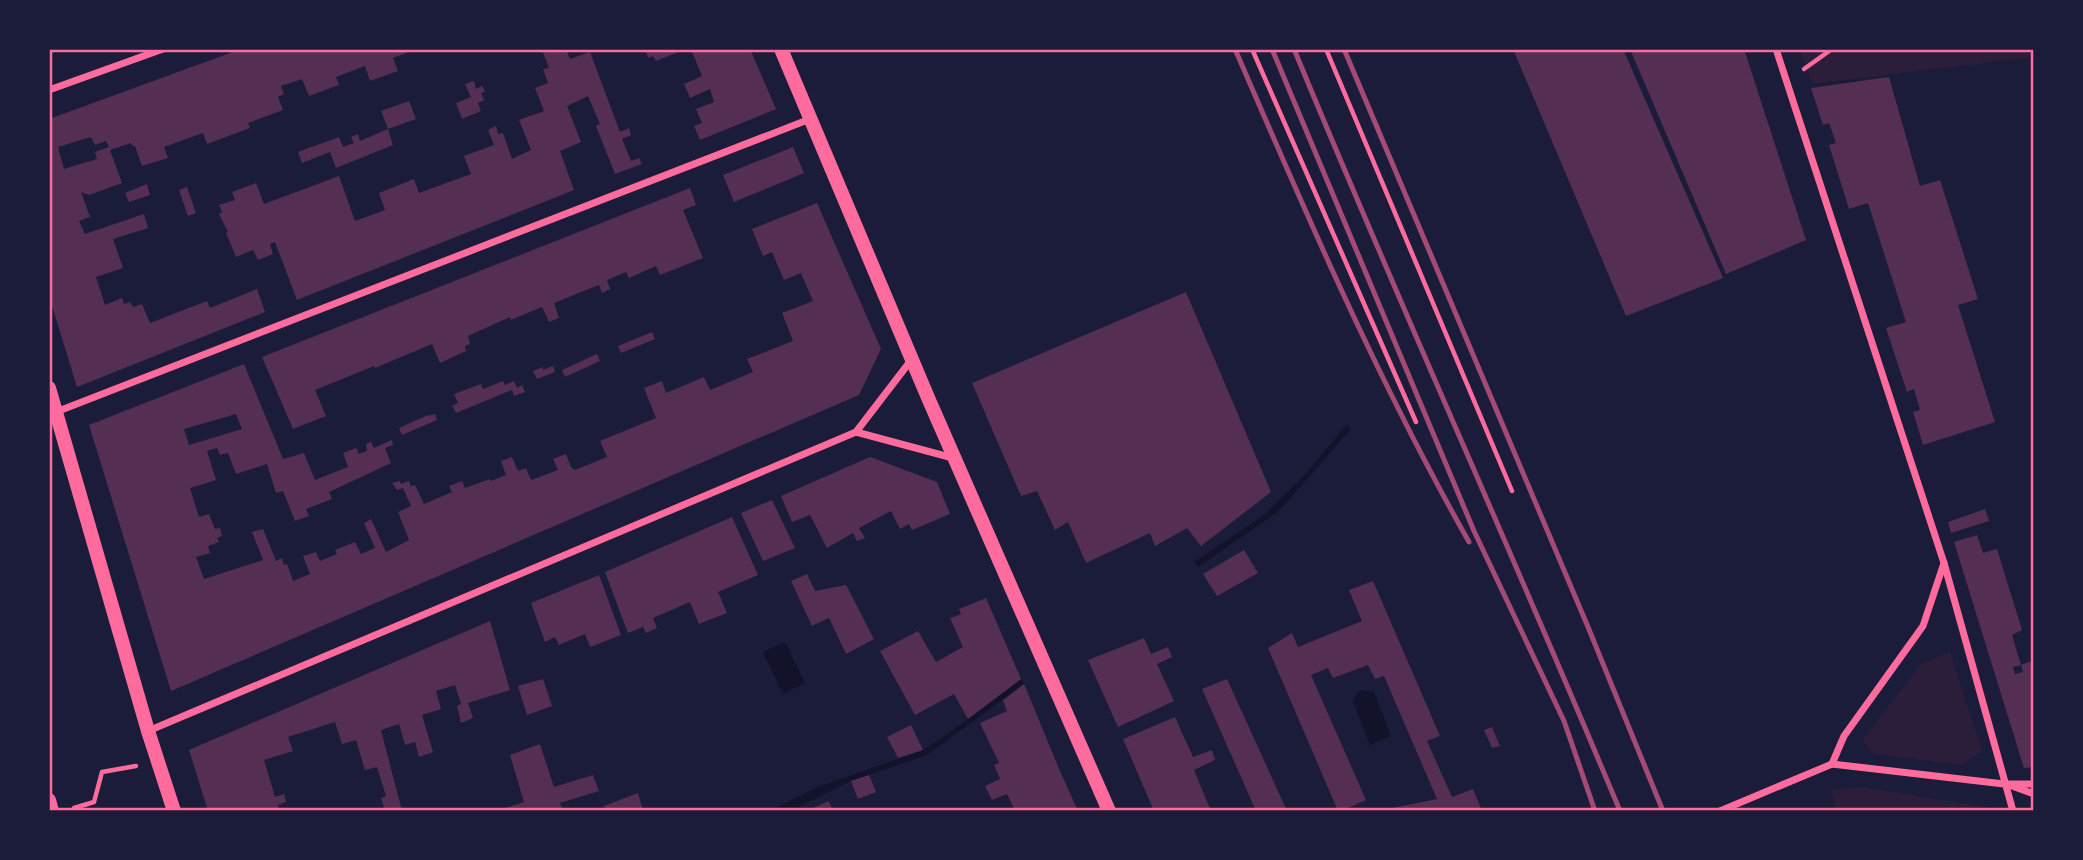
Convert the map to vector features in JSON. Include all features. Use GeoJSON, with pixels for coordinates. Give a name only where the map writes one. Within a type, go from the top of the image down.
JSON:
{"type":"FeatureCollection","features":[{"type":"Feature","properties":{"kind":"main road"},"geometry":{"type":"LineString","coordinates":[[781,49],[912,359],[1109,811]]}},
{"type":"Feature","properties":{"kind":"main road"},"geometry":{"type":"LineString","coordinates":[[49,388],[174,811]]}},
{"type":"Feature","properties":{"kind":"main road"},"geometry":{"type":"LineString","coordinates":[[49,800],[52,811]]}},
{"type":"Feature","properties":{"kind":"street"},"geometry":{"type":"LineString","coordinates":[[49,90],[163,49]]}},
{"type":"Feature","properties":{"kind":"street"},"geometry":{"type":"LineString","coordinates":[[1776,49],[1944,563],[2013,811]]}},
{"type":"Feature","properties":{"kind":"street"},"geometry":{"type":"LineString","coordinates":[[56,412],[811,118]]}},
{"type":"Feature","properties":{"kind":"street"},"geometry":{"type":"LineString","coordinates":[[148,730],[856,432],[912,359]]}},
{"type":"Feature","properties":{"kind":"street"},"geometry":{"type":"LineString","coordinates":[[856,432],[956,459]]}},
{"type":"Feature","properties":{"kind":"street"},"geometry":{"type":"LineString","coordinates":[[1832,764],[1844,736],[1923,626],[1944,563]]}},
{"type":"Feature","properties":{"kind":"street"},"geometry":{"type":"LineString","coordinates":[[1720,811],[1832,764],[2004,784],[2034,784]]}},
{"type":"Feature","properties":{"kind":"street"},"geometry":{"type":"LineString","coordinates":[[2004,784],[2034,794]]}},
{"type":"Feature","properties":{"kind":"path"},"geometry":{"type":"LineString","coordinates":[[1252,49],[1416,422]]}},
{"type":"Feature","properties":{"kind":"path"},"geometry":{"type":"LineString","coordinates":[[1326,49],[1512,491]]}},
{"type":"Feature","properties":{"kind":"path"},"geometry":{"type":"LineString","coordinates":[[1786,80],[1832,49]]}},
{"type":"Feature","properties":{"kind":"path"},"geometry":{"type":"LineString","coordinates":[[63,811],[94,802],[102,772],[159,762]]}},
{"type":"Feature","properties":{"kind":"shaded area"},"geometry":{"type":"Polygon","coordinates":[[[1800,49],[2034,49],[2034,57],[1812,84],[1800,49]]]}},
{"type":"Feature","properties":{"kind":"shaded area"},"geometry":{"type":"Polygon","coordinates":[[[1347,424],[1350,430],[1278,512],[1198,567],[1194,562],[1265,514],[1305,475],[1347,424]]]}},
{"type":"Feature","properties":{"kind":"shaded area"},"geometry":{"type":"Polygon","coordinates":[[[785,642],[805,683],[783,694],[763,652],[785,642]]]}},
{"type":"Feature","properties":{"kind":"shaded area"},"geometry":{"type":"Polygon","coordinates":[[[1950,652],[1982,751],[1962,765],[1874,754],[1862,741],[1921,664],[1950,652]]]}},
{"type":"Feature","properties":{"kind":"shaded area"},"geometry":{"type":"Polygon","coordinates":[[[1021,679],[1024,684],[927,755],[851,781],[790,811],[769,811],[818,787],[923,750],[1021,679]]]}},
{"type":"Feature","properties":{"kind":"shaded area"},"geometry":{"type":"Polygon","coordinates":[[[1360,690],[1374,692],[1391,736],[1370,745],[1353,701],[1360,690]]]}},
{"type":"Feature","properties":{"kind":"shaded area"},"geometry":{"type":"Polygon","coordinates":[[[1865,787],[1998,811],[1837,811],[1831,789],[1865,787]]]}},
{"type":"Feature","properties":{"kind":"building"},"geometry":{"type":"Polygon","coordinates":[[[241,49],[417,49],[393,58],[398,71],[370,81],[365,66],[336,77],[339,85],[309,96],[302,79],[281,86],[284,94],[278,97],[283,110],[248,123],[250,128],[207,144],[203,133],[164,147],[168,158],[142,166],[135,146],[131,143],[110,150],[122,183],[89,195],[81,192],[90,217],[79,221],[85,234],[144,214],[148,228],[113,239],[123,268],[96,277],[105,305],[122,298],[124,304],[130,302],[133,307],[142,304],[150,323],[207,301],[210,308],[257,289],[265,312],[77,387],[49,296],[49,119],[241,49]],[[91,137],[58,147],[64,169],[97,159],[95,152],[109,147],[106,141],[95,145],[91,137]]]}},
{"type":"Feature","properties":{"kind":"building"},"geometry":{"type":"Polygon","coordinates":[[[566,49],[570,59],[590,52],[620,132],[629,128],[631,135],[622,139],[631,161],[639,158],[642,164],[615,174],[596,126],[600,124],[588,96],[567,106],[581,142],[560,151],[574,190],[297,300],[275,242],[270,244],[273,254],[258,260],[253,250],[236,257],[219,214],[222,212],[219,205],[235,200],[232,192],[256,183],[264,204],[339,176],[355,221],[385,210],[379,193],[414,179],[419,193],[471,174],[464,156],[494,145],[488,130],[496,126],[498,134],[503,133],[512,159],[531,150],[519,120],[544,111],[535,88],[548,83],[543,69],[549,68],[542,50],[566,49]]]}},
{"type":"Feature","properties":{"kind":"building"},"geometry":{"type":"Polygon","coordinates":[[[644,49],[686,49],[656,61],[653,56],[649,58],[644,49]]]}},
{"type":"Feature","properties":{"kind":"building"},"geometry":{"type":"Polygon","coordinates":[[[691,49],[750,49],[776,109],[700,140],[694,126],[702,123],[696,109],[714,102],[710,89],[690,98],[684,84],[702,76],[691,49]]]}},
{"type":"Feature","properties":{"kind":"building"},"geometry":{"type":"Polygon","coordinates":[[[1513,49],[1623,49],[1723,278],[1626,316],[1513,49]]]}},
{"type":"Feature","properties":{"kind":"building"},"geometry":{"type":"Polygon","coordinates":[[[1630,49],[1744,49],[1806,240],[1726,274],[1630,49]]]}},
{"type":"Feature","properties":{"kind":"building"},"geometry":{"type":"Polygon","coordinates":[[[1889,77],[1920,186],[1940,180],[1978,299],[1958,305],[1995,422],[1923,445],[1913,412],[1920,410],[1914,389],[1907,392],[1886,328],[1906,322],[1868,203],[1849,209],[1829,145],[1836,143],[1829,123],[1823,125],[1811,88],[1889,77]]]}},
{"type":"Feature","properties":{"kind":"building"},"geometry":{"type":"Polygon","coordinates":[[[474,81],[476,89],[482,86],[485,92],[481,93],[484,100],[478,103],[481,111],[462,119],[456,103],[471,97],[465,84],[474,81]]]}},
{"type":"Feature","properties":{"kind":"building"},"geometry":{"type":"Polygon","coordinates":[[[409,101],[416,119],[388,129],[381,111],[409,101]]]}},
{"type":"Feature","properties":{"kind":"building"},"geometry":{"type":"Polygon","coordinates":[[[388,129],[393,145],[336,168],[330,152],[302,163],[298,152],[339,137],[343,147],[354,143],[351,137],[358,134],[360,141],[388,129]]]}},
{"type":"Feature","properties":{"kind":"building"},"geometry":{"type":"Polygon","coordinates":[[[793,147],[804,173],[734,202],[723,175],[793,147]]]}},
{"type":"Feature","properties":{"kind":"building"},"geometry":{"type":"Polygon","coordinates":[[[147,184],[150,195],[129,202],[125,193],[147,184]]]}},
{"type":"Feature","properties":{"kind":"building"},"geometry":{"type":"Polygon","coordinates":[[[187,187],[196,213],[188,216],[179,190],[187,187]]]}},
{"type":"Feature","properties":{"kind":"building"},"geometry":{"type":"Polygon","coordinates":[[[690,188],[696,205],[683,210],[703,258],[660,275],[656,266],[629,278],[626,272],[607,280],[610,289],[602,293],[599,285],[554,303],[559,318],[549,322],[542,307],[511,320],[510,317],[468,336],[470,344],[465,346],[466,351],[440,363],[432,344],[315,390],[326,416],[293,429],[262,357],[690,188]]]}},
{"type":"Feature","properties":{"kind":"building"},"geometry":{"type":"Polygon","coordinates":[[[817,203],[881,349],[859,395],[171,691],[89,425],[244,364],[283,459],[304,453],[315,480],[348,467],[343,453],[356,448],[359,454],[367,451],[366,444],[371,442],[374,448],[392,440],[393,445],[385,448],[391,463],[329,492],[332,499],[306,509],[309,516],[295,521],[283,491],[276,493],[267,464],[236,474],[228,453],[220,455],[217,448],[207,451],[216,480],[190,488],[199,517],[209,514],[215,529],[220,528],[222,536],[217,538],[219,542],[208,546],[210,553],[196,557],[204,579],[263,560],[252,532],[263,529],[276,561],[282,558],[293,581],[310,574],[303,556],[316,552],[320,561],[337,554],[335,550],[355,542],[361,554],[375,548],[364,523],[371,519],[386,552],[409,540],[398,512],[411,506],[403,488],[397,490],[392,483],[409,481],[411,486],[415,485],[424,504],[452,492],[449,486],[462,481],[465,488],[506,475],[501,461],[512,457],[518,471],[526,468],[531,480],[558,470],[553,459],[566,454],[575,470],[607,457],[600,441],[656,418],[644,388],[662,381],[666,393],[704,377],[710,390],[753,372],[747,359],[793,341],[782,313],[813,301],[801,273],[784,280],[772,252],[763,256],[752,229],[817,203]],[[236,414],[184,429],[189,445],[242,429],[236,414]]]}},
{"type":"Feature","properties":{"kind":"building"},"geometry":{"type":"Polygon","coordinates":[[[1186,292],[1271,492],[1201,546],[1187,528],[1155,546],[1150,533],[1086,563],[1068,522],[1055,530],[1037,491],[1021,496],[972,383],[1186,292]]]}},
{"type":"Feature","properties":{"kind":"building"},"geometry":{"type":"Polygon","coordinates":[[[652,332],[655,339],[621,353],[618,346],[652,332]]]}},
{"type":"Feature","properties":{"kind":"building"},"geometry":{"type":"Polygon","coordinates":[[[597,354],[600,361],[565,377],[562,370],[597,354]]]}},
{"type":"Feature","properties":{"kind":"building"},"geometry":{"type":"Polygon","coordinates":[[[553,366],[555,372],[537,379],[533,371],[543,367],[543,370],[553,366]]]}},
{"type":"Feature","properties":{"kind":"building"},"geometry":{"type":"Polygon","coordinates":[[[503,381],[505,385],[514,381],[517,388],[522,385],[525,392],[514,396],[512,390],[456,413],[452,406],[458,403],[454,394],[481,384],[483,389],[503,381]]]}},
{"type":"Feature","properties":{"kind":"building"},"geometry":{"type":"Polygon","coordinates":[[[435,414],[437,420],[402,435],[399,428],[435,414]]]}},
{"type":"Feature","properties":{"kind":"building"},"geometry":{"type":"Polygon","coordinates":[[[870,457],[937,482],[950,514],[912,530],[909,524],[900,529],[891,511],[859,528],[865,538],[857,541],[853,533],[827,548],[810,515],[792,522],[781,496],[870,457]]]}},
{"type":"Feature","properties":{"kind":"building"},"geometry":{"type":"Polygon","coordinates":[[[772,500],[795,548],[763,561],[741,513],[772,500]]]}},
{"type":"Feature","properties":{"kind":"building"},"geometry":{"type":"Polygon","coordinates":[[[1985,509],[1989,521],[1951,533],[1948,522],[1985,509]]]}},
{"type":"Feature","properties":{"kind":"building"},"geometry":{"type":"Polygon","coordinates":[[[732,517],[758,575],[718,592],[727,613],[699,624],[690,602],[653,618],[657,628],[646,633],[643,627],[628,633],[605,572],[732,517]]]}},
{"type":"Feature","properties":{"kind":"building"},"geometry":{"type":"Polygon","coordinates":[[[1977,535],[1983,553],[1997,549],[2022,630],[2012,635],[2021,665],[2032,661],[2034,669],[2034,767],[2024,768],[1954,542],[1977,535]],[[2021,665],[2013,667],[2015,674],[2023,672],[2021,665]]]}},
{"type":"Feature","properties":{"kind":"building"},"geometry":{"type":"Polygon","coordinates":[[[1244,550],[1258,573],[1217,596],[1203,574],[1244,550]]]}},
{"type":"Feature","properties":{"kind":"building"},"geometry":{"type":"Polygon","coordinates":[[[807,574],[815,591],[846,585],[874,639],[846,654],[829,618],[812,626],[791,581],[807,574]]]}},
{"type":"Feature","properties":{"kind":"building"},"geometry":{"type":"Polygon","coordinates":[[[599,575],[621,635],[590,647],[585,634],[559,645],[555,637],[545,642],[531,603],[599,575]]]}},
{"type":"Feature","properties":{"kind":"building"},"geometry":{"type":"Polygon","coordinates":[[[1373,581],[1440,736],[1427,741],[1452,797],[1473,789],[1482,811],[1390,811],[1393,808],[1437,799],[1384,676],[1375,679],[1368,665],[1333,678],[1328,668],[1311,675],[1366,800],[1338,811],[1268,648],[1292,633],[1298,647],[1362,621],[1349,590],[1373,581]]]}},
{"type":"Feature","properties":{"kind":"building"},"geometry":{"type":"Polygon","coordinates":[[[986,598],[1021,679],[968,719],[954,694],[915,715],[880,651],[918,631],[936,662],[963,647],[950,618],[961,614],[959,609],[986,598]]]}},
{"type":"Feature","properties":{"kind":"building"},"geometry":{"type":"Polygon","coordinates":[[[490,621],[510,690],[468,703],[473,718],[461,723],[457,706],[461,704],[455,685],[436,691],[441,709],[422,715],[433,752],[419,757],[415,742],[405,745],[399,724],[381,730],[402,811],[385,811],[381,798],[386,796],[377,767],[365,770],[356,740],[342,744],[335,722],[288,737],[293,751],[264,760],[275,797],[284,794],[286,802],[278,805],[280,811],[208,811],[189,750],[490,621]]]}},
{"type":"Feature","properties":{"kind":"building"},"geometry":{"type":"Polygon","coordinates":[[[1144,638],[1151,654],[1168,647],[1172,657],[1157,664],[1174,701],[1118,727],[1088,660],[1144,638]]]}},
{"type":"Feature","properties":{"kind":"building"},"geometry":{"type":"Polygon","coordinates":[[[543,679],[552,706],[527,715],[518,686],[543,679]]]}},
{"type":"Feature","properties":{"kind":"building"},"geometry":{"type":"Polygon","coordinates":[[[1227,679],[1287,811],[1256,811],[1202,689],[1227,679]]]}},
{"type":"Feature","properties":{"kind":"building"},"geometry":{"type":"Polygon","coordinates":[[[1024,684],[1078,811],[1015,811],[1007,794],[992,800],[985,786],[1000,779],[994,765],[999,763],[980,723],[1007,711],[1003,700],[1024,684]]]}},
{"type":"Feature","properties":{"kind":"building"},"geometry":{"type":"Polygon","coordinates":[[[1175,717],[1193,757],[1212,750],[1215,760],[1194,770],[1211,811],[1154,811],[1123,739],[1175,717]]]}},
{"type":"Feature","properties":{"kind":"building"},"geometry":{"type":"Polygon","coordinates":[[[911,725],[923,750],[898,758],[887,737],[911,725]]]}},
{"type":"Feature","properties":{"kind":"building"},"geometry":{"type":"Polygon","coordinates":[[[1492,727],[1500,746],[1492,748],[1484,730],[1492,727]]]}},
{"type":"Feature","properties":{"kind":"building"},"geometry":{"type":"Polygon","coordinates":[[[540,744],[554,787],[593,775],[599,791],[560,803],[563,811],[496,811],[524,802],[510,755],[540,744]]]}},
{"type":"Feature","properties":{"kind":"building"},"geometry":{"type":"Polygon","coordinates":[[[869,775],[876,792],[858,799],[851,781],[869,775]]]}},
{"type":"Feature","properties":{"kind":"building"},"geometry":{"type":"Polygon","coordinates":[[[638,793],[643,811],[606,811],[604,806],[638,793]]]}},
{"type":"Feature","properties":{"kind":"building"},"geometry":{"type":"Polygon","coordinates":[[[829,801],[833,811],[812,811],[811,809],[829,801]]]}},
{"type":"Feature","properties":{"kind":"railway"},"geometry":{"type":"LineString","coordinates":[[1235,49],[1374,360],[1469,542]]}},
{"type":"Feature","properties":{"kind":"railway"},"geometry":{"type":"LineString","coordinates":[[1272,49],[1474,531],[1564,721],[1595,811]]}},
{"type":"Feature","properties":{"kind":"railway"},"geometry":{"type":"LineString","coordinates":[[1294,49],[1620,811]]}},
{"type":"Feature","properties":{"kind":"railway"},"geometry":{"type":"LineString","coordinates":[[1344,49],[1663,811]]}}]}
